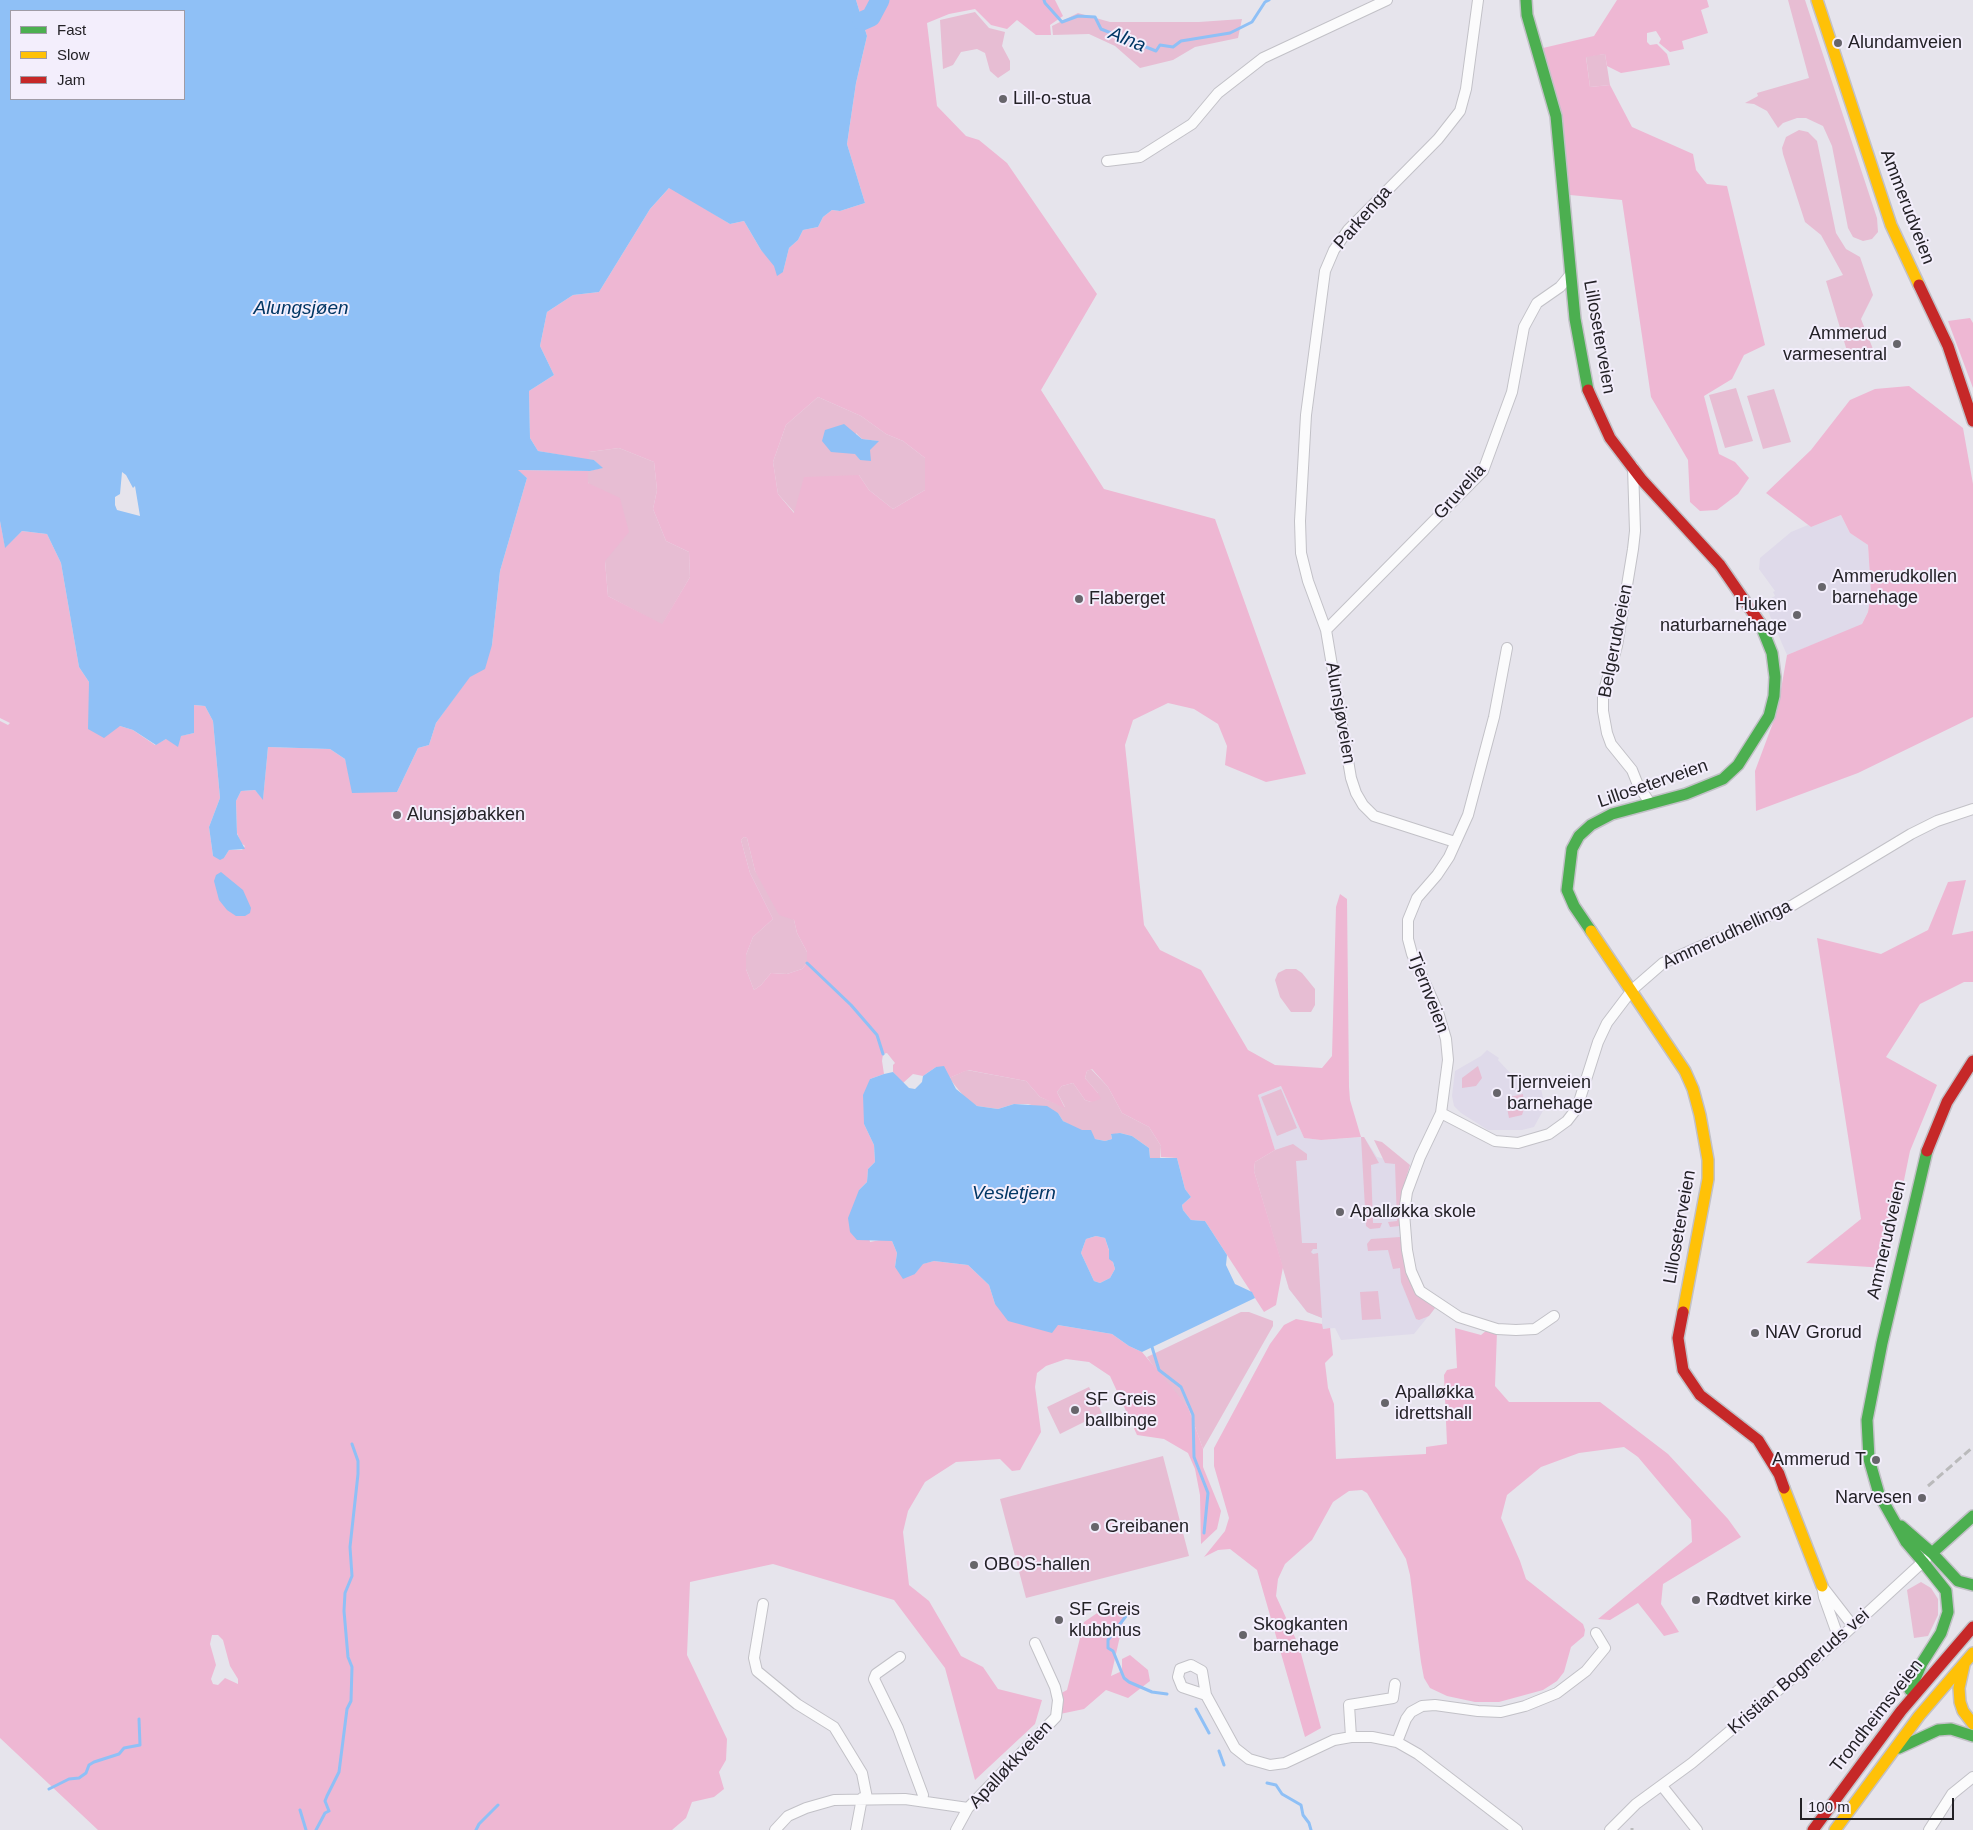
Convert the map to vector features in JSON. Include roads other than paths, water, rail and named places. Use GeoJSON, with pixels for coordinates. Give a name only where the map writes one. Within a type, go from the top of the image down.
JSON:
{"type":"FeatureCollection","features":[{"type":"Feature","properties":{"kind":"main road","name":"Lilloseterveien"},"geometry":{"type":"LineString","coordinates":[[1526,0],[1527,15],[1556,116],[1570,275],[1587,388],[1610,438],[1642,480],[1720,565],[1742,594],[1770,641],[1775,677],[1774,696],[1769,716],[1738,765],[1723,779],[1686,794],[1612,814],[1591,825],[1579,836],[1569,861],[1567,890],[1574,906],[1632,990],[1685,1072],[1693,1089],[1700,1115],[1708,1160],[1708,1179],[1678,1338],[1682,1365],[1700,1395],[1758,1440],[1774,1465],[1779,1473],[1822,1586]]}},
{"type":"Feature","properties":{"kind":"main road","name":"Ammerudveien"},"geometry":{"type":"LineString","coordinates":[[1818,0],[1891,225],[1948,346],[1973,421]]}},
{"type":"Feature","properties":{"kind":"main road","name":"Ammerudveien"},"geometry":{"type":"LineString","coordinates":[[1901,1711],[1922,1663],[1941,1633],[1948,1612],[1946,1591],[1906,1542],[1879,1494],[1869,1459],[1866,1435],[1869,1406],[1924,1158],[1942,1114],[1973,1061]]}},
{"type":"Feature","properties":{"kind":"main road"},"geometry":{"type":"LineString","coordinates":[[1932,1554],[1973,1516]]}},
{"type":"Feature","properties":{"kind":"main road","name":"Ammerudveien"},"geometry":{"type":"LineString","coordinates":[[1895,1522],[1932,1554],[1958,1581],[1973,1584]]}},
{"type":"Feature","properties":{"kind":"main road","name":"Trondheimsveien"},"geometry":{"type":"LineString","coordinates":[[1813,1830],[1901,1711],[1973,1628]]}},
{"type":"Feature","properties":{"kind":"main road","name":"Trondheimsveien"},"geometry":{"type":"LineString","coordinates":[[1835,1830],[1893,1751],[1973,1653]]}},
{"type":"Feature","properties":{"kind":"main road"},"geometry":{"type":"LineString","coordinates":[[1964,1663],[1959,1697],[1963,1711],[1973,1724]]}},
{"type":"Feature","properties":{"kind":"main road"},"geometry":{"type":"LineString","coordinates":[[1893,1751],[1938,1730],[1951,1729],[1973,1736]]}},
{"type":"Feature","properties":{"kind":"street"},"geometry":{"type":"LineString","coordinates":[[1108,161],[1140,157],[1192,124],[1218,93],[1263,58],[1387,0]]}},
{"type":"Feature","properties":{"kind":"street","name":"Parkenga"},"geometry":{"type":"LineString","coordinates":[[1300,521],[1306,415],[1325,271],[1334,250],[1348,230],[1438,139],[1460,111],[1466,89],[1478,0]]}},
{"type":"Feature","properties":{"kind":"street","name":"Gruvelia"},"geometry":{"type":"LineString","coordinates":[[1326,630],[1483,471],[1512,392],[1524,327],[1537,304],[1560,287],[1570,275]]}},
{"type":"Feature","properties":{"kind":"street","name":"Belgerudveien"},"geometry":{"type":"LineString","coordinates":[[1633,466],[1635,531],[1617,646],[1603,694],[1603,711],[1607,734],[1612,744],[1632,770],[1638,785],[1650,803]]}},
{"type":"Feature","properties":{"kind":"street","name":"Alunsjøveien"},"geometry":{"type":"LineString","coordinates":[[1300,521],[1301,553],[1306,574],[1326,630],[1351,778],[1363,805],[1379,818],[1456,842]]}},
{"type":"Feature","properties":{"kind":"street","name":"Tjernveien"},"geometry":{"type":"LineString","coordinates":[[1508,648],[1494,717],[1468,815],[1456,842],[1437,875],[1417,898],[1412,909],[1408,930],[1412,954],[1438,1012],[1447,1046],[1448,1060],[1441,1113],[1413,1174],[1404,1213],[1408,1257],[1411,1271],[1420,1291],[1459,1317],[1497,1329],[1535,1329],[1554,1316]]}},
{"type":"Feature","properties":{"kind":"street","name":"Ammerudhellinga"},"geometry":{"type":"LineString","coordinates":[[1441,1113],[1495,1141],[1518,1143],[1549,1134],[1567,1120],[1577,1108],[1598,1042],[1608,1023],[1632,990],[1663,963],[1793,906],[1912,834],[1937,821],[1973,809]]}},
{"type":"Feature","properties":{"kind":"street","name":"Kristian Bogneruds vei"},"geometry":{"type":"LineString","coordinates":[[1610,1830],[1636,1804],[1662,1786],[1839,1639],[1932,1554]]}},
{"type":"Feature","properties":{"kind":"street","name":"Lilloseterveien"},"geometry":{"type":"LineString","coordinates":[[1822,1586],[1853,1626]]}},
{"type":"Feature","properties":{"kind":"street","name":"Lilloseterveien"},"geometry":{"type":"LineString","coordinates":[[1822,1586],[1839,1639]]}},
{"type":"Feature","properties":{"kind":"street"},"geometry":{"type":"LineString","coordinates":[[763,1604],[754,1658],[757,1671],[797,1704],[834,1727],[862,1774],[865,1798],[856,1830]]}},
{"type":"Feature","properties":{"kind":"street"},"geometry":{"type":"LineString","coordinates":[[1397,1742],[1406,1719],[1411,1712],[1422,1706],[1435,1705],[1500,1712],[1525,1706],[1557,1694],[1581,1676],[1605,1648],[1596,1633]]}},
{"type":"Feature","properties":{"kind":"street","name":"Apalløkkveien"},"geometry":{"type":"LineString","coordinates":[[956,1830],[968,1808],[1056,1717],[1058,1696],[1049,1669],[1035,1643]]}},
{"type":"Feature","properties":{"kind":"street"},"geometry":{"type":"LineString","coordinates":[[900,1657],[876,1674],[874,1679],[891,1709],[923,1795],[922,1801]]}},
{"type":"Feature","properties":{"kind":"street"},"geometry":{"type":"LineString","coordinates":[[1350,1737],[1349,1705],[1393,1698],[1395,1684]]}},
{"type":"Feature","properties":{"kind":"street"},"geometry":{"type":"LineString","coordinates":[[1206,1695],[1235,1748],[1255,1762],[1270,1765],[1285,1763],[1334,1740],[1350,1737],[1372,1737],[1397,1742],[1418,1754],[1517,1830]]}},
{"type":"Feature","properties":{"kind":"street"},"geometry":{"type":"LineString","coordinates":[[1929,1830],[1952,1794],[1973,1777]]}},
{"type":"Feature","properties":{"kind":"street"},"geometry":{"type":"LineString","coordinates":[[1662,1786],[1697,1830]]}},
{"type":"Feature","properties":{"kind":"street"},"geometry":{"type":"LineString","coordinates":[[775,1830],[788,1816],[806,1808],[834,1800],[865,1798],[922,1801],[968,1808]]}},
{"type":"Feature","properties":{"kind":"water","name":"Alungsjøen"},"geometry":{"type":"Polygon","coordinates":[[[0,0],[856,0],[867,36],[856,83],[847,144],[865,203],[840,211],[832,210],[823,217],[818,227],[803,230],[798,240],[789,248],[783,272],[777,276],[774,266],[761,250],[744,221],[730,224],[669,188],[650,209],[599,292],[573,295],[547,312],[540,346],[554,375],[529,391],[530,438],[538,451],[594,460],[603,468],[590,471],[518,470],[527,478],[500,571],[492,645],[485,669],[470,677],[436,723],[429,745],[418,748],[397,792],[352,793],[345,759],[330,749],[268,747],[263,800],[255,790],[241,791],[236,801],[237,834],[245,849],[229,850],[224,858],[220,860],[213,856],[209,827],[220,798],[213,721],[205,706],[194,705],[194,733],[181,736],[178,747],[166,739],[156,745],[133,730],[120,726],[104,738],[88,729],[89,682],[79,667],[61,563],[47,534],[22,531],[5,548],[0,521],[0,0]],[[122,472],[120,494],[115,497],[115,505],[117,510],[140,516],[135,486],[133,488],[126,475],[122,472]]]}},
{"type":"Feature","properties":{"kind":"water"},"geometry":{"type":"Polygon","coordinates":[[[844,424],[862,439],[879,441],[870,450],[871,461],[860,460],[855,454],[831,452],[822,441],[825,430],[844,424]]]}},
{"type":"Feature","properties":{"kind":"water"},"geometry":{"type":"Polygon","coordinates":[[[221,872],[243,890],[251,908],[250,913],[245,916],[236,916],[227,910],[219,900],[214,881],[216,875],[221,872]]]}},
{"type":"Feature","properties":{"kind":"water","name":"Vesletjern"},"geometry":{"type":"Polygon","coordinates":[[[944,1066],[956,1089],[977,1106],[998,1109],[1014,1104],[1047,1106],[1058,1113],[1063,1121],[1082,1130],[1091,1130],[1095,1139],[1105,1141],[1112,1139],[1111,1134],[1120,1133],[1132,1136],[1149,1148],[1150,1158],[1177,1158],[1185,1189],[1191,1197],[1182,1205],[1183,1210],[1191,1220],[1205,1221],[1227,1255],[1226,1265],[1235,1284],[1252,1292],[1255,1298],[1142,1352],[1129,1346],[1112,1334],[1058,1325],[1052,1333],[1008,1321],[995,1304],[989,1285],[968,1265],[934,1261],[923,1264],[915,1274],[903,1279],[895,1267],[897,1253],[892,1241],[857,1240],[850,1232],[848,1218],[859,1190],[867,1182],[868,1169],[875,1162],[874,1145],[864,1124],[863,1095],[870,1079],[893,1072],[909,1088],[915,1089],[922,1082],[923,1076],[936,1067],[944,1066]],[[1096,1236],[1086,1239],[1081,1253],[1094,1281],[1100,1283],[1110,1278],[1115,1269],[1113,1262],[1109,1259],[1109,1250],[1105,1238],[1096,1236]]]}},
{"type":"Feature","properties":{"kind":"waterway","name":"Alna"},"geometry":{"type":"LineString","coordinates":[[862,21],[871,17],[880,0]]}},
{"type":"Feature","properties":{"kind":"waterway","name":"Alna"},"geometry":{"type":"LineString","coordinates":[[1044,0],[1062,22],[1078,16],[1095,17],[1101,29],[1156,51],[1160,45],[1173,47],[1181,41],[1230,33],[1252,22],[1265,2],[1269,0]]}},
{"type":"Feature","properties":{"kind":"waterway"},"geometry":{"type":"LineString","coordinates":[[807,963],[851,1005],[877,1035],[883,1054]]}},
{"type":"Feature","properties":{"kind":"waterway"},"geometry":{"type":"LineString","coordinates":[[1152,1347],[1159,1370],[1181,1387],[1193,1415],[1194,1457],[1208,1493],[1204,1533]]}},
{"type":"Feature","properties":{"kind":"waterway"},"geometry":{"type":"LineString","coordinates":[[316,1830],[325,1813],[329,1811],[325,1801],[339,1772],[347,1709],[351,1701],[352,1667],[348,1657],[344,1611],[345,1593],[352,1576],[350,1547],[358,1474],[358,1461],[352,1444]]}},
{"type":"Feature","properties":{"kind":"waterway"},"geometry":{"type":"LineString","coordinates":[[1132,1608],[1108,1640],[1108,1648],[1113,1651],[1124,1678],[1129,1682],[1152,1692],[1167,1694]]}},
{"type":"Feature","properties":{"kind":"waterway"},"geometry":{"type":"LineString","coordinates":[[1196,1709],[1209,1733]]}},
{"type":"Feature","properties":{"kind":"waterway"},"geometry":{"type":"LineString","coordinates":[[49,1789],[69,1779],[79,1778],[86,1773],[89,1765],[94,1762],[119,1754],[124,1748],[140,1745],[139,1719]]}},
{"type":"Feature","properties":{"kind":"waterway"},"geometry":{"type":"LineString","coordinates":[[1219,1751],[1224,1765]]}},
{"type":"Feature","properties":{"kind":"waterway"},"geometry":{"type":"LineString","coordinates":[[1267,1783],[1276,1785],[1282,1794],[1301,1805],[1303,1815],[1309,1823],[1311,1830]]}},
{"type":"Feature","properties":{"kind":"waterway"},"geometry":{"type":"LineString","coordinates":[[476,1830],[479,1824],[498,1805]]}},
{"type":"Feature","properties":{"kind":"waterway"},"geometry":{"type":"LineString","coordinates":[[300,1810],[306,1830]]}},
{"type":"Feature","properties":{"kind":"railway"},"geometry":{"type":"LineString","coordinates":[[1928,1486],[1973,1447]]}},
{"type":"Feature","properties":{"kind":"place","name":"Alundamveien"},"geometry":{"type":"Point","coordinates":[1838,43]}},
{"type":"Feature","properties":{"kind":"place","name":"Lill-o-stua"},"geometry":{"type":"Point","coordinates":[1003,99]}},
{"type":"Feature","properties":{"kind":"place","name":"Ammerud varmesentral"},"geometry":{"type":"Point","coordinates":[1897,344]}},
{"type":"Feature","properties":{"kind":"place","name":"Ammerudkollen barnehage"},"geometry":{"type":"Point","coordinates":[1822,587]}},
{"type":"Feature","properties":{"kind":"place","name":"Flaberget"},"geometry":{"type":"Point","coordinates":[1079,599]}},
{"type":"Feature","properties":{"kind":"place","name":"Huken naturbarnehage"},"geometry":{"type":"Point","coordinates":[1797,615]}},
{"type":"Feature","properties":{"kind":"place","name":"Alunsjøbakken"},"geometry":{"type":"Point","coordinates":[397,815]}},
{"type":"Feature","properties":{"kind":"place","name":"Tjernveien barnehage"},"geometry":{"type":"Point","coordinates":[1497,1093]}},
{"type":"Feature","properties":{"kind":"place","name":"Apalløkka skole"},"geometry":{"type":"Point","coordinates":[1340,1212]}},
{"type":"Feature","properties":{"kind":"place","name":"NAV Grorud"},"geometry":{"type":"Point","coordinates":[1755,1333]}},
{"type":"Feature","properties":{"kind":"place","name":"Apalløkka idrettshall"},"geometry":{"type":"Point","coordinates":[1385,1403]}},
{"type":"Feature","properties":{"kind":"place","name":"SF Greis ballbinge"},"geometry":{"type":"Point","coordinates":[1075,1410]}},
{"type":"Feature","properties":{"kind":"place","name":"Ammerud T"},"geometry":{"type":"Point","coordinates":[1876,1460]}},
{"type":"Feature","properties":{"kind":"place","name":"Narvesen"},"geometry":{"type":"Point","coordinates":[1922,1498]}},
{"type":"Feature","properties":{"kind":"place","name":"Greibanen"},"geometry":{"type":"Point","coordinates":[1095,1527]}},
{"type":"Feature","properties":{"kind":"place","name":"OBOS-hallen"},"geometry":{"type":"Point","coordinates":[974,1565]}},
{"type":"Feature","properties":{"kind":"place","name":"Rødtvet kirke"},"geometry":{"type":"Point","coordinates":[1696,1600]}},
{"type":"Feature","properties":{"kind":"place","name":"SF Greis klubbhus"},"geometry":{"type":"Point","coordinates":[1059,1620]}},
{"type":"Feature","properties":{"kind":"place","name":"Skogkanten barnehage"},"geometry":{"type":"Point","coordinates":[1243,1635]}}]}
